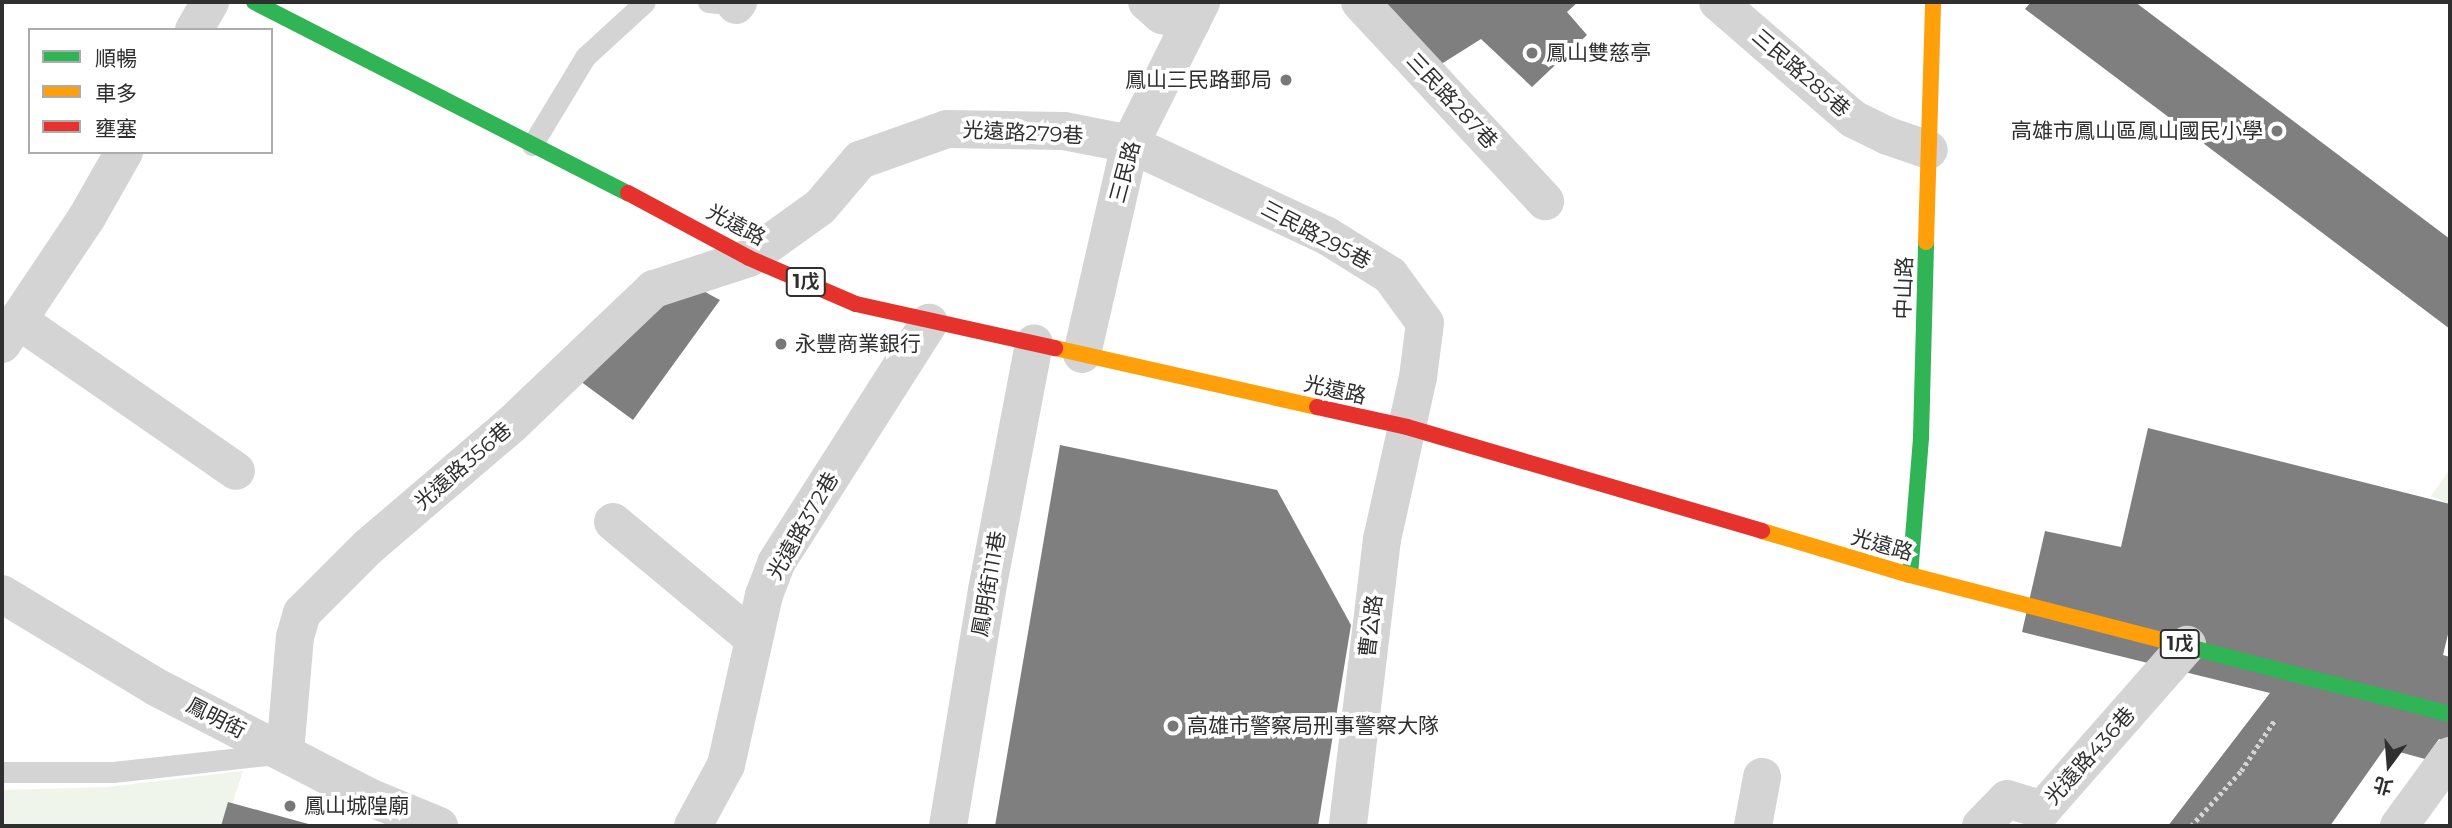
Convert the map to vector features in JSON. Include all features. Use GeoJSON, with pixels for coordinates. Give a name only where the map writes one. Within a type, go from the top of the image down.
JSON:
{"type":"FeatureCollection","features":[{"type":"Feature","properties":{"kind":"main road","name":"光遠路"},"geometry":{"type":"LineString","coordinates":[[254,2],[748,258],[856,304],[929,323],[1034,343],[1406,427],[1910,575],[2450,714]]}},
{"type":"Feature","properties":{"kind":"main road","name":"中山路"},"geometry":{"type":"LineString","coordinates":[[1910,575],[1921,437],[1933,2]]}},
{"type":"Feature","properties":{"kind":"street"},"geometry":{"type":"LineString","coordinates":[[195,28],[210,2]]}},
{"type":"Feature","properties":{"kind":"street"},"geometry":{"type":"LineString","coordinates":[[1147,2],[1162,15],[1196,12]]}},
{"type":"Feature","properties":{"kind":"street","name":"三民路287巷"},"geometry":{"type":"LineString","coordinates":[[1360,2],[1545,201]]}},
{"type":"Feature","properties":{"kind":"street","name":"三民路285巷"},"geometry":{"type":"LineString","coordinates":[[1718,2],[1853,119],[1888,136],[1929,150]]}},
{"type":"Feature","properties":{"kind":"street","name":"三民路"},"geometry":{"type":"LineString","coordinates":[[1082,354],[1130,144],[1196,12]]}},
{"type":"Feature","properties":{"kind":"street","name":"光遠路279巷"},"geometry":{"type":"LineString","coordinates":[[748,258],[820,207],[860,160],[947,130],[1064,131],[1130,144]]}},
{"type":"Feature","properties":{"kind":"street","name":"三民路295巷"},"geometry":{"type":"LineString","coordinates":[[1130,144],[1326,236],[1390,275],[1424,323],[1418,377],[1406,427]]}},
{"type":"Feature","properties":{"kind":"street"},"geometry":{"type":"LineString","coordinates":[[123,154],[87,218],[10,332],[236,471]]}},
{"type":"Feature","properties":{"kind":"street","name":"光遠路356巷"},"geometry":{"type":"LineString","coordinates":[[285,753],[295,637],[302,612],[368,547],[569,371],[654,289],[748,258]]}},
{"type":"Feature","properties":{"kind":"street","name":"光遠路372巷"},"geometry":{"type":"LineString","coordinates":[[692,826],[726,765],[754,639],[776,563],[929,323]]}},
{"type":"Feature","properties":{"kind":"street","name":"鳳明街111巷"},"geometry":{"type":"LineString","coordinates":[[948,826],[987,590],[1034,343]]}},
{"type":"Feature","properties":{"kind":"street","name":"曹公路"},"geometry":{"type":"LineString","coordinates":[[1348,826],[1381,539],[1406,427]]}},
{"type":"Feature","properties":{"kind":"street"},"geometry":{"type":"LineString","coordinates":[[613,522],[754,639]]}},
{"type":"Feature","properties":{"kind":"street","name":"鳳明街"},"geometry":{"type":"LineString","coordinates":[[2,594],[156,687],[369,797],[439,826]]}},
{"type":"Feature","properties":{"kind":"street","name":"光遠路436巷"},"geometry":{"type":"LineString","coordinates":[[1981,826],[2007,799],[2042,810],[2187,645]]}},
{"type":"Feature","properties":{"kind":"street"},"geometry":{"type":"LineString","coordinates":[[2399,826],[2450,755]]}},
{"type":"Feature","properties":{"kind":"street"},"geometry":{"type":"LineString","coordinates":[[1753,826],[1762,777]]}},
{"type":"Feature","properties":{"kind":"lane"},"geometry":{"type":"LineString","coordinates":[[532,145],[585,57],[645,2]]}},
{"type":"Feature","properties":{"kind":"lane"},"geometry":{"type":"LineString","coordinates":[[2,772],[113,772],[285,753]]}},
{"type":"Feature","properties":{"kind":"path"},"geometry":{"type":"LineString","coordinates":[[2191,826],[2241,771],[2274,721]]}},
{"type":"Feature","properties":{"kind":"shaded area"},"geometry":{"type":"Polygon","coordinates":[[[2450,469],[2450,504],[2431,496],[2450,469]]]}},
{"type":"Feature","properties":{"kind":"shaded area"},"geometry":{"type":"Polygon","coordinates":[[[243,771],[225,826],[2,826],[2,790],[107,787],[243,771]]]}},
{"type":"Feature","properties":{"kind":"building","name":"鳳山雙慈亭"},"geometry":{"type":"Polygon","coordinates":[[[1379,2],[1578,2],[1567,12],[1587,35],[1532,87],[1481,39],[1435,68],[1379,2]]]}},
{"type":"Feature","properties":{"kind":"building"},"geometry":{"type":"Polygon","coordinates":[[[2031,2],[2135,2],[2450,239],[2450,329],[2025,9],[2031,2]]]}},
{"type":"Feature","properties":{"kind":"building"},"geometry":{"type":"Polygon","coordinates":[[[677,277],[720,300],[633,420],[580,381],[677,277]]]}},
{"type":"Feature","properties":{"kind":"building"},"geometry":{"type":"Polygon","coordinates":[[[2148,428],[2450,504],[2450,626],[2443,655],[2450,657],[2450,742],[2439,739],[2425,759],[2385,748],[2330,826],[2168,826],[2270,693],[2022,632],[2045,531],[2121,547],[2148,428]]]}},
{"type":"Feature","properties":{"kind":"building","name":"高雄市警察局刑事警察大隊"},"geometry":{"type":"Polygon","coordinates":[[[1060,445],[1277,490],[1351,625],[1318,826],[995,826],[1060,445]]]}},
{"type":"Feature","properties":{"kind":"building"},"geometry":{"type":"Polygon","coordinates":[[[228,802],[312,825],[312,826],[221,826],[228,802]]]}},
{"type":"Feature","properties":{"kind":"traffic: fast"},"geometry":{"type":"LineString","coordinates":[[254,2],[628,193]]}},
{"type":"Feature","properties":{"kind":"traffic: fast"},"geometry":{"type":"LineString","coordinates":[[1910,575],[1921,437],[1926,242]]}},
{"type":"Feature","properties":{"kind":"traffic: fast"},"geometry":{"type":"LineString","coordinates":[[2185,646],[2450,714]]}},
{"type":"Feature","properties":{"kind":"traffic: slow"},"geometry":{"type":"LineString","coordinates":[[1926,242],[1933,2]]}},
{"type":"Feature","properties":{"kind":"traffic: slow"},"geometry":{"type":"LineString","coordinates":[[1055,348],[1317,407]]}},
{"type":"Feature","properties":{"kind":"traffic: slow"},"geometry":{"type":"LineString","coordinates":[[1762,531],[1910,575],[2185,646]]}},
{"type":"Feature","properties":{"kind":"traffic: jam"},"geometry":{"type":"LineString","coordinates":[[628,193],[749,258],[856,304],[1055,348]]}},
{"type":"Feature","properties":{"kind":"traffic: jam"},"geometry":{"type":"LineString","coordinates":[[1317,407],[1407,427],[1762,531]]}},
{"type":"Feature","properties":{"kind":"place","name":"鳳山雙慈亭"},"geometry":{"type":"Point","coordinates":[1532,53]}},
{"type":"Feature","properties":{"kind":"place","name":"鳳山三民路郵局"},"geometry":{"type":"Point","coordinates":[1286,80]}},
{"type":"Feature","properties":{"kind":"place","name":"高雄市鳳山區鳳山國民小學"},"geometry":{"type":"Point","coordinates":[2277,131]}},
{"type":"Feature","properties":{"kind":"place","name":"永豐商業銀行"},"geometry":{"type":"Point","coordinates":[781,344]}},
{"type":"Feature","properties":{"kind":"place","name":"高雄市警察局刑事警察大隊"},"geometry":{"type":"Point","coordinates":[1173,726]}},
{"type":"Feature","properties":{"kind":"place","name":"鳳山城隍廟"},"geometry":{"type":"Point","coordinates":[290,806]}}]}
